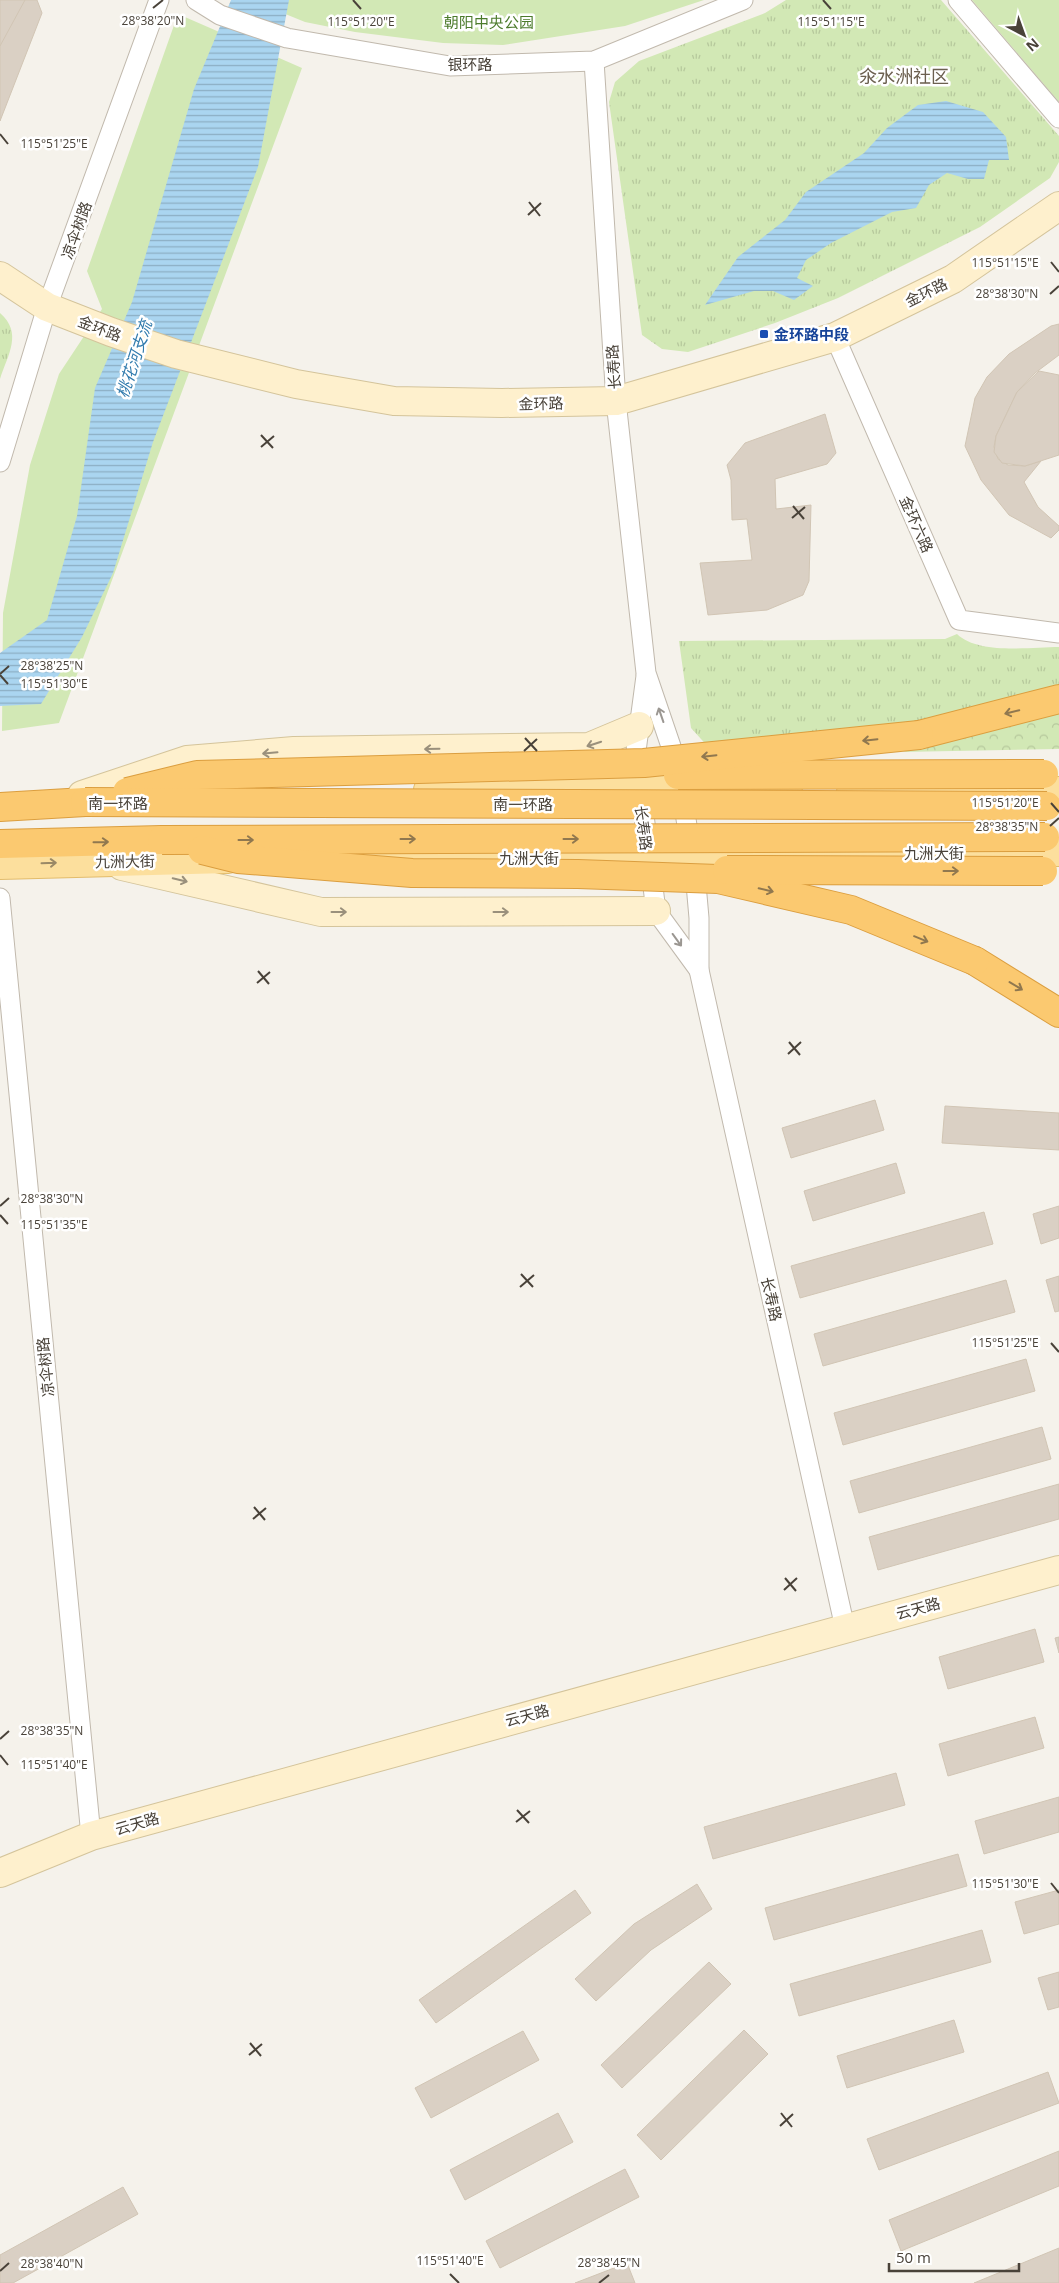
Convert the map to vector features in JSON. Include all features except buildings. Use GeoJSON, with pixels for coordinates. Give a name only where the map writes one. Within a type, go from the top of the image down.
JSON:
{"type":"FeatureCollection","features":[{"type":"Feature","properties":{"kind":"highway"},"geometry":{"type":"LineString","coordinates":[[84,799],[197,775],[644,763],[919,735],[1059,699]]}},
{"type":"Feature","properties":{"kind":"highway"},"geometry":{"type":"LineString","coordinates":[[206,792],[336,776],[1059,774]]}},
{"type":"Feature","properties":{"kind":"highway","name":"南一环路"},"geometry":{"type":"LineString","coordinates":[[0,807],[84,799],[1055,801]]}},
{"type":"Feature","properties":{"kind":"highway"},"geometry":{"type":"LineString","coordinates":[[162,840],[238,860],[412,873],[578,874],[718,879],[851,910],[975,961],[1059,1013]]}},
{"type":"Feature","properties":{"kind":"highway"},"geometry":{"type":"LineString","coordinates":[[0,844],[162,840],[1054,842]]}},
{"type":"Feature","properties":{"kind":"highway"},"geometry":{"type":"LineString","coordinates":[[326,857],[416,867],[1059,870]]}},
{"type":"Feature","properties":{"kind":"main road"},"geometry":{"type":"LineString","coordinates":[[0,798],[84,799],[206,792],[682,789],[1055,801]]}},
{"type":"Feature","properties":{"kind":"main road","name":"九洲大街"},"geometry":{"type":"LineString","coordinates":[[0,865],[98,861],[326,857],[648,859],[1054,842]]}},
{"type":"Feature","properties":{"kind":"street","name":"凉伞树路"},"geometry":{"type":"LineString","coordinates":[[0,462],[47,307],[159,0]]}},
{"type":"Feature","properties":{"kind":"street","name":"银环路"},"geometry":{"type":"LineString","coordinates":[[196,0],[220,15],[286,38],[450,66],[594,61],[743,0]]}},
{"type":"Feature","properties":{"kind":"street"},"geometry":{"type":"LineString","coordinates":[[958,0],[1059,118]]}},
{"type":"Feature","properties":{"kind":"street","name":"长寿路"},"geometry":{"type":"LineString","coordinates":[[594,61],[616,401],[646,672],[678,767],[699,918],[699,970],[845,1628]]}},
{"type":"Feature","properties":{"kind":"street","name":"金环路"},"geometry":{"type":"LineString","coordinates":[[0,276],[47,307],[110,332],[176,354],[296,384],[394,400],[502,404],[616,401],[835,337],[953,279],[1059,206]]}},
{"type":"Feature","properties":{"kind":"street","name":"金环六路"},"geometry":{"type":"LineString","coordinates":[[835,337],[959,620],[1059,632]]}},
{"type":"Feature","properties":{"kind":"street","name":"长寿路"},"geometry":{"type":"LineString","coordinates":[[646,672],[636,751],[639,789],[656,911],[699,970]]}},
{"type":"Feature","properties":{"kind":"street"},"geometry":{"type":"LineString","coordinates":[[84,799],[187,760],[294,751],[589,747],[639,726]]}},
{"type":"Feature","properties":{"kind":"street"},"geometry":{"type":"LineString","coordinates":[[98,861],[321,912],[656,911]]}},
{"type":"Feature","properties":{"kind":"street","name":"凉伞树路"},"geometry":{"type":"LineString","coordinates":[[0,898],[91,1836]]}},
{"type":"Feature","properties":{"kind":"street","name":"云天路"},"geometry":{"type":"LineString","coordinates":[[0,1874],[91,1836],[1059,1570]]}},
{"type":"Feature","properties":{"kind":"green space","name":"朝阳中央公园"},"geometry":{"type":"Polygon","coordinates":[[[251,0],[704,0],[625,26],[503,45],[443,43],[355,32],[305,22],[251,0]]]}},
{"type":"Feature","properties":{"kind":"green space"},"geometry":{"type":"Polygon","coordinates":[[[786,0],[941,0],[1059,136],[1059,162],[1050,178],[980,227],[838,298],[775,323],[688,352],[662,349],[642,335],[609,102],[615,82],[639,61],[765,13],[786,0]]]}},
{"type":"Feature","properties":{"kind":"green space"},"geometry":{"type":"Polygon","coordinates":[[[972,0],[1059,0],[1059,102],[972,0]]]}},
{"type":"Feature","properties":{"kind":"green space"},"geometry":{"type":"Polygon","coordinates":[[[178,14],[302,68],[59,723],[2,731],[3,613],[30,465],[59,374],[102,309],[87,271],[178,14]]]}},
{"type":"Feature","properties":{"kind":"green space"},"geometry":{"type":"Polygon","coordinates":[[[0,313],[11,328],[12,344],[0,379],[0,313]]]}},
{"type":"Feature","properties":{"kind":"green space"},"geometry":{"type":"Polygon","coordinates":[[[957,634],[967,641],[991,647],[1059,647],[1059,686],[920,721],[711,750],[691,728],[679,641],[945,639],[957,634]]]}},
{"type":"Feature","properties":{"kind":"green space"},"geometry":{"type":"Polygon","coordinates":[[[1059,713],[1059,749],[902,752],[1059,713]]]}},
{"type":"Feature","properties":{"kind":"water","name":"桃花河支流"},"geometry":{"type":"Polygon","coordinates":[[[231,0],[289,0],[258,167],[153,442],[113,573],[82,637],[41,704],[0,706],[0,653],[47,620],[77,516],[95,388],[132,302],[194,89],[231,0]]]}},
{"type":"Feature","properties":{"kind":"water"},"geometry":{"type":"Polygon","coordinates":[[[946,101],[983,112],[1006,137],[1009,160],[989,160],[984,179],[968,179],[947,173],[929,185],[916,208],[892,212],[831,243],[806,260],[797,278],[813,286],[794,300],[773,291],[754,291],[705,305],[738,257],[785,220],[806,192],[864,153],[887,128],[918,105],[946,101]]]}},
{"type":"Feature","properties":{"kind":"place","name":"金环路中段"},"geometry":{"type":"Point","coordinates":[764,334]}},
{"type":"Feature","properties":{"kind":"district","name":"氽水洲社区"},"geometry":{"type":"Point","coordinates":[904,76]}}]}
